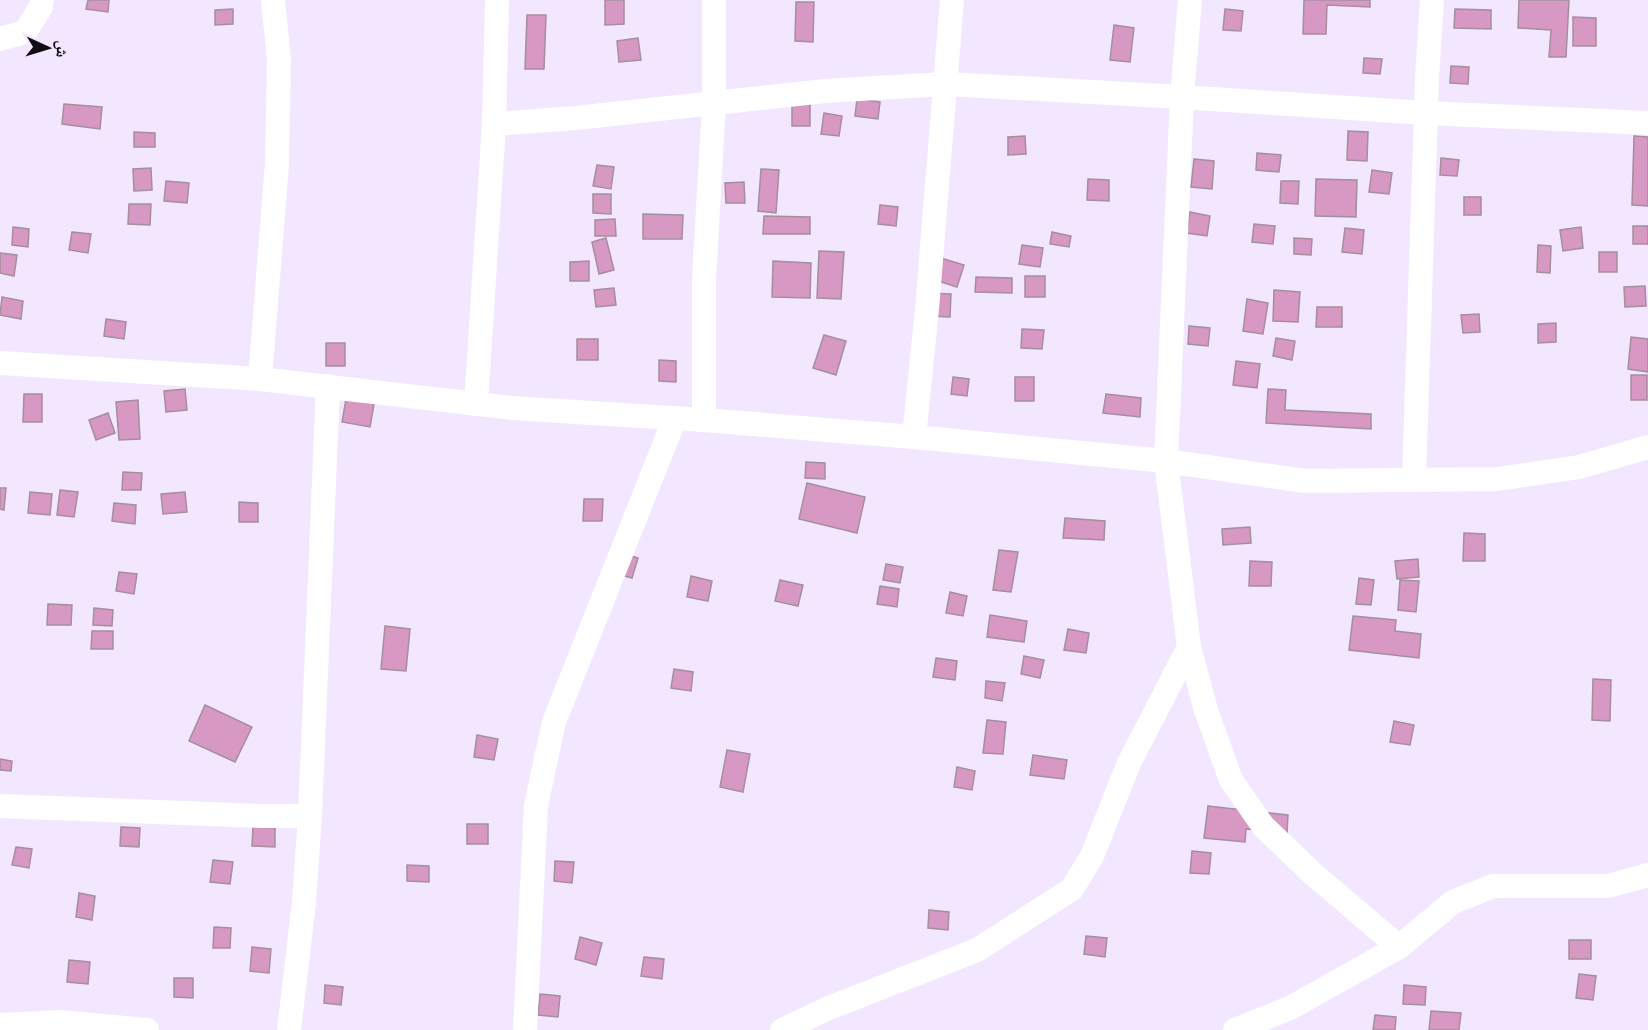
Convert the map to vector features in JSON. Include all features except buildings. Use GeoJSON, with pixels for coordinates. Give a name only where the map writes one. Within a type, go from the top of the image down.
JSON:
{"type":"FeatureCollection","features":[{"type":"Feature","properties":{"kind":"street"},"geometry":{"type":"LineString","coordinates":[[0,39],[25,32],[41,7],[42,0]]}},
{"type":"Feature","properties":{"kind":"street"},"geometry":{"type":"LineString","coordinates":[[260,379],[277,163],[279,58],[273,0]]}},
{"type":"Feature","properties":{"kind":"street"},"geometry":{"type":"LineString","coordinates":[[476,404],[494,124],[497,0]]}},
{"type":"Feature","properties":{"kind":"street"},"geometry":{"type":"LineString","coordinates":[[704,420],[704,280],[714,103],[714,0]]}},
{"type":"Feature","properties":{"kind":"street"},"geometry":{"type":"LineString","coordinates":[[914,437],[952,0]]}},
{"type":"Feature","properties":{"kind":"street"},"geometry":{"type":"LineString","coordinates":[[1190,0],[1182,97],[1166,461],[1189,647],[1206,710],[1231,780],[1263,826],[1312,873],[1399,947]]}},
{"type":"Feature","properties":{"kind":"street"},"geometry":{"type":"LineString","coordinates":[[1414,480],[1432,0]]}},
{"type":"Feature","properties":{"kind":"street"},"geometry":{"type":"LineString","coordinates":[[494,124],[576,118],[825,91],[946,84],[1426,114],[1648,123]]}},
{"type":"Feature","properties":{"kind":"street"},"geometry":{"type":"LineString","coordinates":[[0,363],[260,379],[512,408],[704,420],[914,437],[1166,461],[1305,481],[1497,479],[1579,467],[1648,447]]}},
{"type":"Feature","properties":{"kind":"street"},"geometry":{"type":"LineString","coordinates":[[289,1030],[304,902],[310,816],[328,386]]}},
{"type":"Feature","properties":{"kind":"street"},"geometry":{"type":"LineString","coordinates":[[525,1030],[536,805],[554,722],[675,418]]}},
{"type":"Feature","properties":{"kind":"street"},"geometry":{"type":"LineString","coordinates":[[782,1030],[829,1008],[977,950],[1072,889],[1092,856],[1129,763],[1189,647]]}},
{"type":"Feature","properties":{"kind":"street"},"geometry":{"type":"LineString","coordinates":[[0,806],[310,816]]}},
{"type":"Feature","properties":{"kind":"street"},"geometry":{"type":"LineString","coordinates":[[1235,1030],[1262,1024],[1399,947],[1453,902],[1493,886],[1608,886],[1648,875]]}},
{"type":"Feature","properties":{"kind":"street"},"geometry":{"type":"LineString","coordinates":[[0,1025],[60,1022],[147,1030]]}}]}
